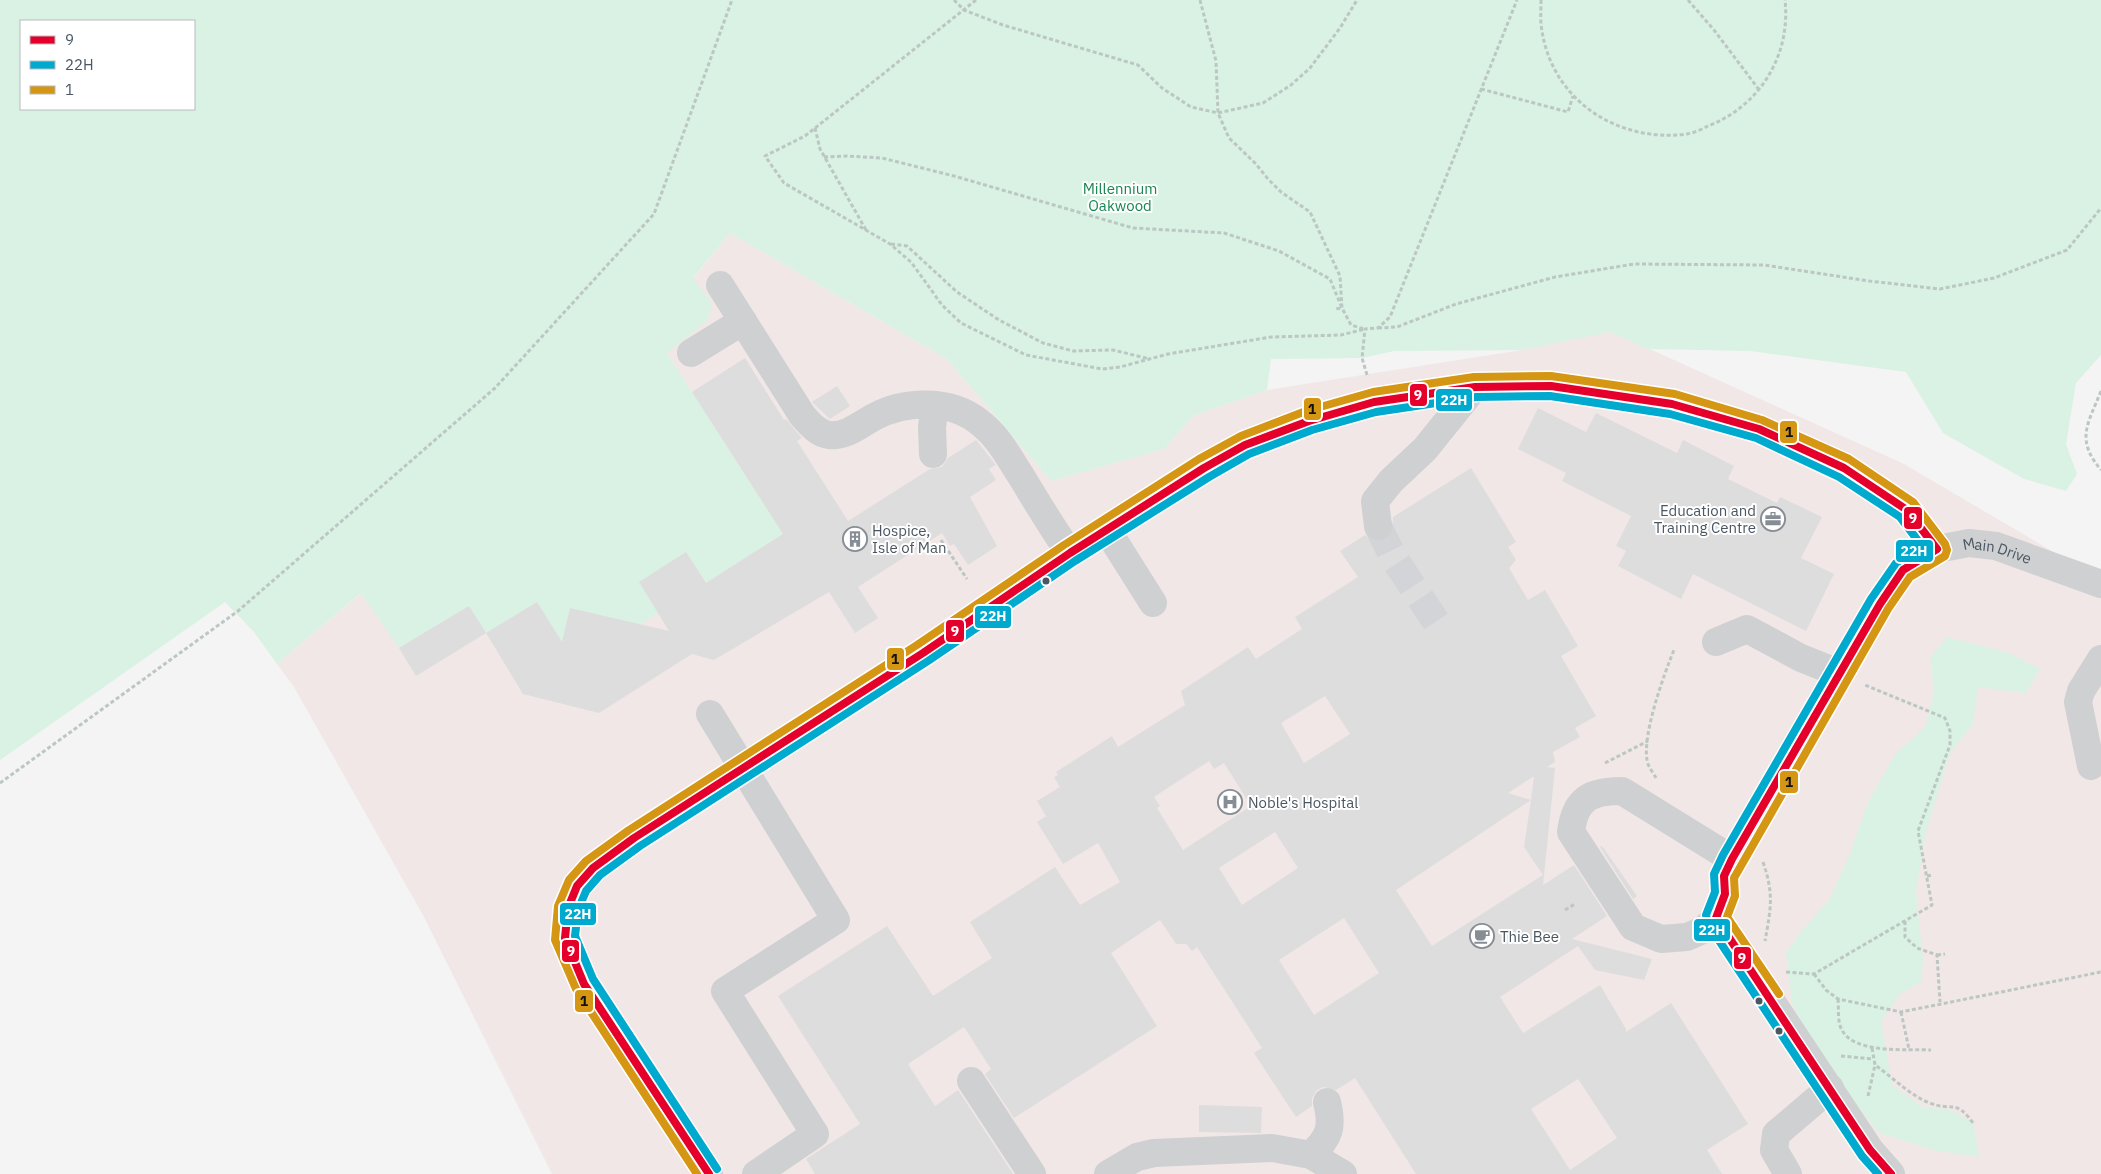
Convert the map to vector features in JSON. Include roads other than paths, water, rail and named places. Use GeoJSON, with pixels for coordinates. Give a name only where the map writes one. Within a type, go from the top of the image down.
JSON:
{"type":"FeatureCollection","features":[{"type":"Feature","properties":{"kind":"street"},"geometry":{"type":"LineString","coordinates":[[720,285],[802,415],[816,430],[829,435],[843,434],[898,406],[935,405],[956,410],[978,420],[998,440],[1070,553]]}},
{"type":"Feature","properties":{"kind":"street"},"geometry":{"type":"LineString","coordinates":[[691,353],[743,321]]}},
{"type":"Feature","properties":{"kind":"street"},"geometry":{"type":"LineString","coordinates":[[1378,526],[1375,501],[1391,482],[1425,449],[1475,386]]}},
{"type":"Feature","properties":{"kind":"street"},"geometry":{"type":"LineString","coordinates":[[709,1174],[584,984],[565,938],[568,908],[577,886],[593,868],[634,838],[962,627],[1070,553],[1204,468],[1245,445],[1309,421],[1374,402],[1475,386],[1551,386],[1672,404],[1759,428],[1844,468],[1907,510],[1937,550]]}},
{"type":"Feature","properties":{"kind":"street"},"geometry":{"type":"LineString","coordinates":[[933,454],[932,427],[935,405]]}},
{"type":"Feature","properties":{"kind":"street"},"geometry":{"type":"LineString","coordinates":[[1107,530],[1153,603]]}},
{"type":"Feature","properties":{"kind":"street","name":"Main Drive"},"geometry":{"type":"LineString","coordinates":[[1716,918],[1725,894],[1724,876],[1732,859],[1850,678],[1880,604],[1903,570],[1937,550],[1969,543],[1996,546],[2101,584]]}},
{"type":"Feature","properties":{"kind":"street"},"geometry":{"type":"LineString","coordinates":[[1716,642],[1747,629],[1801,658],[1850,678]]}},
{"type":"Feature","properties":{"kind":"street"},"geometry":{"type":"LineString","coordinates":[[2091,766],[2078,702],[2081,691],[2101,659]]}},
{"type":"Feature","properties":{"kind":"street"},"geometry":{"type":"LineString","coordinates":[[710,714],[836,920],[726,991],[815,1134],[756,1174]]}},
{"type":"Feature","properties":{"kind":"street"},"geometry":{"type":"LineString","coordinates":[[1732,859],[1622,791],[1604,791],[1587,797],[1573,814],[1571,832],[1633,927],[1660,939],[1686,937],[1703,930],[1716,918],[1870,1150],[1892,1174]]}},
{"type":"Feature","properties":{"kind":"street"},"geometry":{"type":"LineString","coordinates":[[971,1081],[1032,1174]]}},
{"type":"Feature","properties":{"kind":"street"},"geometry":{"type":"LineString","coordinates":[[1788,1174],[1774,1150],[1776,1134],[1830,1088]]}},
{"type":"Feature","properties":{"kind":"street"},"geometry":{"type":"LineString","coordinates":[[1311,1155],[1325,1142],[1331,1120],[1328,1102]]}},
{"type":"Feature","properties":{"kind":"street"},"geometry":{"type":"LineString","coordinates":[[1108,1174],[1137,1157],[1154,1153],[1272,1148],[1311,1155],[1343,1174]]}},
{"type":"Feature","properties":{"kind":"tunnel"},"geometry":{"type":"LineString","coordinates":[[1378,526],[1393,557],[1439,626]]}},
{"type":"Feature","properties":{"kind":"place","name":"Education and Training Centre"},"geometry":{"type":"Point","coordinates":[1773,519]}},
{"type":"Feature","properties":{"kind":"place","name":"Hospice, Isle of Man"},"geometry":{"type":"Point","coordinates":[855,539]}},
{"type":"Feature","properties":{"kind":"place","name":"Noble's Hospital"},"geometry":{"type":"Point","coordinates":[1230,802]}},
{"type":"Feature","properties":{"kind":"place","name":"Thie Bee"},"geometry":{"type":"Point","coordinates":[1482,936]}},
{"type":"Feature","properties":{"kind":"park label","name":"Millennium Oakwood"},"geometry":{"type":"Point","coordinates":[1120,196]}}]}
